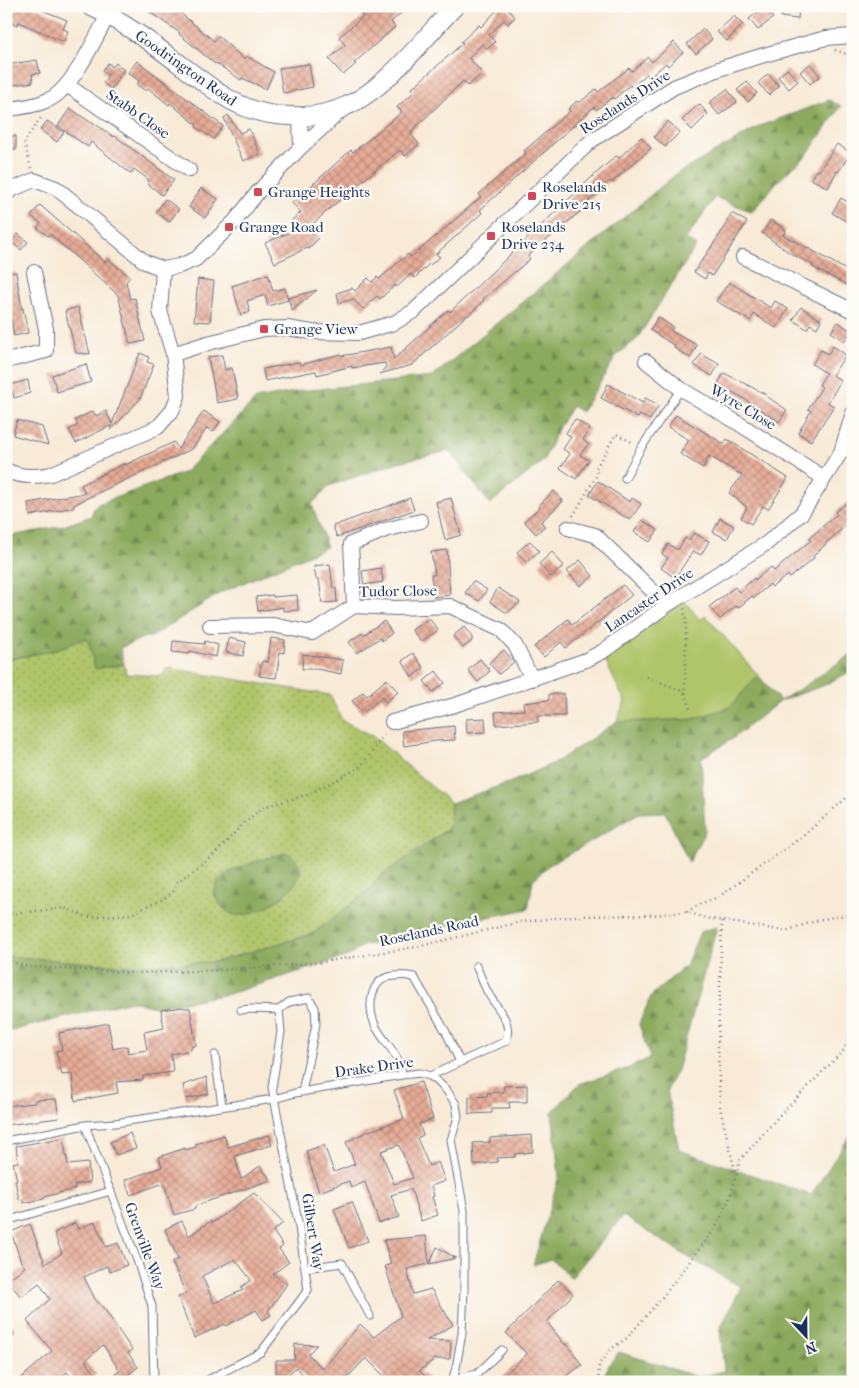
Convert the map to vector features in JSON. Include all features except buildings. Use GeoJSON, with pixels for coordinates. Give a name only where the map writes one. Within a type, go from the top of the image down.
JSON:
{"type":"FeatureCollection","features":[{"type":"Feature","properties":{"kind":"street","name":"Goodrington Road"},"geometry":{"type":"LineString","coordinates":[[90,6],[108,15],[167,53],[220,94],[238,105],[267,115],[300,116],[322,114],[347,106],[361,98],[387,78],[456,6]]}},
{"type":"Feature","properties":{"kind":"street"},"geometry":{"type":"LineString","coordinates":[[6,109],[42,102],[57,95],[67,85],[108,15]]}},
{"type":"Feature","properties":{"kind":"street","name":"Roselands Drive"},"geometry":{"type":"LineString","coordinates":[[173,354],[264,329],[287,328],[319,332],[359,333],[394,324],[414,311],[591,141],[674,87],[719,69],[764,55],[826,38],[853,36]]}},
{"type":"Feature","properties":{"kind":"street","name":"Stabb Close"},"geometry":{"type":"LineString","coordinates":[[67,85],[189,170]]}},
{"type":"Feature","properties":{"kind":"street"},"geometry":{"type":"LineString","coordinates":[[6,194],[34,180],[56,188],[145,262],[163,269],[179,266],[196,259],[235,221],[258,192],[301,147],[347,106]]}},
{"type":"Feature","properties":{"kind":"street"},"geometry":{"type":"LineString","coordinates":[[300,116],[301,147]]}},
{"type":"Feature","properties":{"kind":"street"},"geometry":{"type":"LineString","coordinates":[[743,257],[853,311]]}},
{"type":"Feature","properties":{"kind":"street"},"geometry":{"type":"LineString","coordinates":[[6,470],[14,474],[36,477],[51,474],[158,427],[172,411],[178,396],[173,354],[160,311],[163,269]]}},
{"type":"Feature","properties":{"kind":"street"},"geometry":{"type":"LineString","coordinates":[[6,361],[46,350],[46,329],[34,272]]}},
{"type":"Feature","properties":{"kind":"street","name":"Wyre Close"},"geometry":{"type":"LineString","coordinates":[[646,361],[681,389],[824,478]]}},
{"type":"Feature","properties":{"kind":"street","name":"Lancaster Drive"},"geometry":{"type":"LineString","coordinates":[[392,722],[455,705],[586,660],[602,652],[672,601],[767,543],[802,513],[841,452],[853,413]]}},
{"type":"Feature","properties":{"kind":"street"},"geometry":{"type":"LineString","coordinates":[[354,606],[351,544],[385,530],[421,521]]}},
{"type":"Feature","properties":{"kind":"street"},"geometry":{"type":"LineString","coordinates":[[568,528],[595,535],[672,601]]}},
{"type":"Feature","properties":{"kind":"street","name":"Tudor Close"},"geometry":{"type":"LineString","coordinates":[[210,626],[273,625],[312,633],[354,606],[396,608],[450,606],[501,630],[516,645],[532,680]]}},
{"type":"Feature","properties":{"kind":"lane"},"geometry":{"type":"LineString","coordinates":[[625,478],[642,448],[681,389]]}},
{"type":"Feature","properties":{"kind":"lane"},"geometry":{"type":"LineString","coordinates":[[430,1076],[506,1041],[509,1031],[504,1016],[487,992],[476,966]]}},
{"type":"Feature","properties":{"kind":"lane"},"geometry":{"type":"LineString","coordinates":[[402,1075],[399,1059],[375,1024],[371,1009],[373,990],[380,981],[393,976],[414,977],[446,1032],[460,1062]]}},
{"type":"Feature","properties":{"kind":"lane"},"geometry":{"type":"LineString","coordinates":[[241,1010],[251,1008],[279,1010],[289,1002],[309,998],[315,1008],[316,1024],[302,1092]]}},
{"type":"Feature","properties":{"kind":"lane","name":"Gilbert Way"},"geometry":{"type":"LineString","coordinates":[[204,1382],[261,1352],[308,1290],[299,1227],[272,1087],[280,1032],[279,1010]]}},
{"type":"Feature","properties":{"kind":"lane"},"geometry":{"type":"LineString","coordinates":[[215,1055],[222,1106]]}},
{"type":"Feature","properties":{"kind":"lane","name":"Drake Drive"},"geometry":{"type":"LineString","coordinates":[[6,1142],[85,1125],[274,1099],[302,1092],[402,1075],[419,1074],[430,1076],[447,1091],[456,1104],[458,1118],[451,1140],[464,1211],[464,1290],[462,1333],[453,1381]]}},
{"type":"Feature","properties":{"kind":"lane","name":"Grenville Way"},"geometry":{"type":"LineString","coordinates":[[85,1125],[138,1260],[152,1306],[154,1382]]}},
{"type":"Feature","properties":{"kind":"lane"},"geometry":{"type":"LineString","coordinates":[[6,1221],[111,1191]]}},
{"type":"Feature","properties":{"kind":"lane"},"geometry":{"type":"LineString","coordinates":[[305,1268],[342,1263],[370,1316]]}},
{"type":"Feature","properties":{"kind":"lane"},"geometry":{"type":"LineString","coordinates":[[453,1381],[477,1374],[502,1350]]}},
{"type":"Feature","properties":{"kind":"path"},"geometry":{"type":"LineString","coordinates":[[34,180],[24,142],[45,113],[42,102]]}},
{"type":"Feature","properties":{"kind":"path"},"geometry":{"type":"LineString","coordinates":[[568,528],[576,509],[597,475],[596,468],[616,434],[642,448]]}},
{"type":"Feature","properties":{"kind":"path"},"geometry":{"type":"LineString","coordinates":[[672,601],[685,610],[685,693],[690,709]]}},
{"type":"Feature","properties":{"kind":"path"},"geometry":{"type":"LineString","coordinates":[[647,677],[685,693]]}},
{"type":"Feature","properties":{"kind":"path"},"geometry":{"type":"LineString","coordinates":[[6,914],[65,908],[87,917],[131,914],[165,898],[173,892],[177,882],[215,854],[242,825],[263,807],[307,795],[359,768],[392,722]]}},
{"type":"Feature","properties":{"kind":"path"},"geometry":{"type":"LineString","coordinates":[[687,912],[720,896],[804,836],[853,792]]}},
{"type":"Feature","properties":{"kind":"path","name":"Roselands Road"},"geometry":{"type":"LineString","coordinates":[[6,960],[28,967],[137,973],[232,969],[316,963],[416,947],[521,922],[573,916],[650,915],[687,912],[722,921],[785,931],[822,918],[853,914]]}},
{"type":"Feature","properties":{"kind":"path"},"geometry":{"type":"LineString","coordinates":[[722,921],[718,1045],[720,1108],[736,1176]]}},
{"type":"Feature","properties":{"kind":"path"},"geometry":{"type":"LineString","coordinates":[[598,1382],[599,1364],[611,1349],[627,1338],[664,1295],[716,1227],[729,1200],[740,1160],[779,1116],[843,1051],[853,1028]]}},
{"type":"Feature","properties":{"kind":"path"},"geometry":{"type":"LineString","coordinates":[[6,1261],[8,1264],[6,1270]]}},
{"type":"Feature","properties":{"kind":"green space"},"geometry":{"type":"Polygon","coordinates":[[[829,100],[841,106],[806,156],[777,182],[752,212],[715,197],[686,239],[696,246],[637,339],[617,355],[582,412],[572,406],[559,427],[543,461],[490,504],[449,451],[398,462],[329,486],[312,504],[327,547],[222,592],[151,637],[145,637],[120,648],[124,664],[95,669],[86,638],[54,650],[6,660],[6,537],[63,526],[91,516],[98,504],[185,472],[256,399],[300,391],[432,377],[675,175],[760,126],[829,100]]]}},
{"type":"Feature","properties":{"kind":"green space"},"geometry":{"type":"Polygon","coordinates":[[[681,597],[700,620],[706,616],[758,675],[730,707],[693,719],[616,722],[625,702],[602,654],[681,597]]]}},
{"type":"Feature","properties":{"kind":"green space"},"geometry":{"type":"Polygon","coordinates":[[[86,638],[109,667],[124,664],[126,674],[162,676],[167,668],[330,695],[342,720],[374,737],[451,803],[449,828],[380,877],[367,892],[313,934],[215,962],[126,966],[7,956],[6,660],[54,650],[86,638]]]}},
{"type":"Feature","properties":{"kind":"green space"},"geometry":{"type":"Polygon","coordinates":[[[853,653],[853,670],[825,685],[780,701],[853,653]]]}},
{"type":"Feature","properties":{"kind":"green space"},"geometry":{"type":"Polygon","coordinates":[[[758,675],[780,701],[732,739],[701,758],[705,831],[689,862],[665,812],[639,813],[550,864],[533,880],[528,909],[455,924],[386,942],[363,945],[351,955],[229,994],[155,1007],[131,1001],[6,1032],[6,956],[126,966],[215,962],[313,934],[367,892],[380,877],[449,828],[451,803],[516,780],[558,761],[616,722],[693,719],[730,707],[758,675]]]}},
{"type":"Feature","properties":{"kind":"green space"},"geometry":{"type":"Polygon","coordinates":[[[287,853],[292,855],[297,861],[300,872],[297,881],[278,900],[266,907],[241,915],[232,914],[221,906],[214,894],[219,879],[241,867],[287,853]]]}},
{"type":"Feature","properties":{"kind":"green space"},"geometry":{"type":"Polygon","coordinates":[[[717,927],[677,1070],[667,1090],[679,1150],[811,1195],[853,1131],[853,1382],[601,1382],[609,1365],[619,1352],[698,1377],[724,1371],[720,1329],[741,1287],[691,1259],[623,1216],[571,1278],[551,1259],[533,1265],[559,1176],[552,1112],[579,1084],[629,1068],[650,1058],[639,1024],[651,996],[686,965],[700,932],[717,927]]]}},
{"type":"Feature","properties":{"kind":"place","name":"Grange Heights"},"geometry":{"type":"Point","coordinates":[258,192]}},
{"type":"Feature","properties":{"kind":"place","name":"Roselands Drive 215"},"geometry":{"type":"Point","coordinates":[532,196]}},
{"type":"Feature","properties":{"kind":"place","name":"Grange Road"},"geometry":{"type":"Point","coordinates":[229,227]}},
{"type":"Feature","properties":{"kind":"place","name":"Roselands Drive 234"},"geometry":{"type":"Point","coordinates":[491,236]}},
{"type":"Feature","properties":{"kind":"place","name":"Grange View"},"geometry":{"type":"Point","coordinates":[264,329]}}]}
